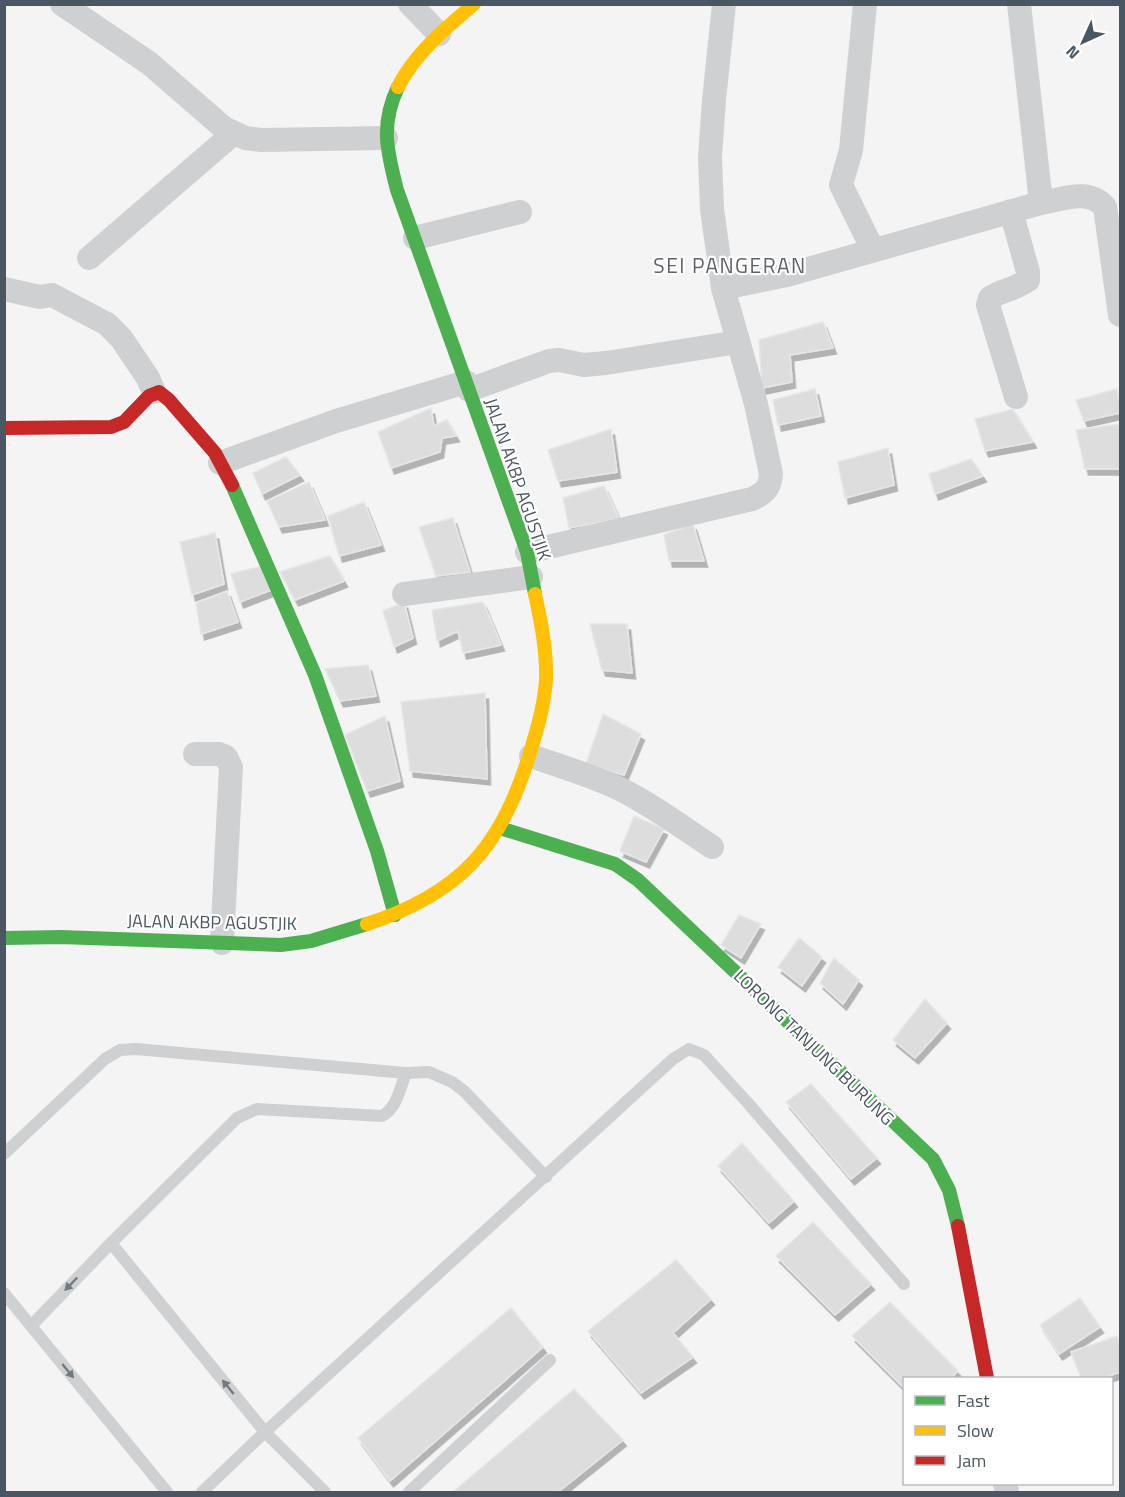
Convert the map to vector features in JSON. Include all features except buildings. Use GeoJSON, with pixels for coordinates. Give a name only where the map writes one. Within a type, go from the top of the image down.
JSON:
{"type":"FeatureCollection","features":[{"type":"Feature","properties":{"kind":"street"},"geometry":{"type":"LineString","coordinates":[[62,4],[149,63],[175,83],[224,128],[245,138],[261,140],[386,138]]}},
{"type":"Feature","properties":{"kind":"street"},"geometry":{"type":"LineString","coordinates":[[410,4],[439,34]]}},
{"type":"Feature","properties":{"kind":"street","name":"JALAN AKBP AGUSTJIK"},"geometry":{"type":"LineString","coordinates":[[4,938],[61,937],[281,945],[310,941],[395,915],[434,895],[458,878],[500,828],[518,792],[531,756],[543,710],[546,678],[544,640],[527,552],[397,190],[389,161],[386,138],[393,97],[401,79],[439,34],[474,4]]}},
{"type":"Feature","properties":{"kind":"street"},"geometry":{"type":"LineString","coordinates":[[527,552],[753,499],[767,491],[771,474],[756,404],[723,288],[712,209],[710,157],[724,4]]}},
{"type":"Feature","properties":{"kind":"street"},"geometry":{"type":"LineString","coordinates":[[865,4],[851,150],[841,185],[873,250]]}},
{"type":"Feature","properties":{"kind":"street"},"geometry":{"type":"LineString","coordinates":[[1019,4],[1041,202]]}},
{"type":"Feature","properties":{"kind":"street"},"geometry":{"type":"LineString","coordinates":[[89,258],[234,133]]}},
{"type":"Feature","properties":{"kind":"street"},"geometry":{"type":"LineString","coordinates":[[723,288],[787,275],[1041,202],[1084,195],[1100,200],[1106,207],[1120,315]]}},
{"type":"Feature","properties":{"kind":"street"},"geometry":{"type":"LineString","coordinates":[[1011,211],[1028,272],[1028,280],[1020,286],[999,292],[990,298],[988,305],[1016,397]]}},
{"type":"Feature","properties":{"kind":"street"},"geometry":{"type":"LineString","coordinates":[[415,238],[520,212]]}},
{"type":"Feature","properties":{"kind":"street"},"geometry":{"type":"LineString","coordinates":[[4,289],[40,297],[52,295],[107,324],[122,338],[148,378],[154,392]]}},
{"type":"Feature","properties":{"kind":"street"},"geometry":{"type":"LineString","coordinates":[[220,463],[336,421],[467,386],[549,361],[559,360],[584,365],[606,363],[738,342]]}},
{"type":"Feature","properties":{"kind":"street"},"geometry":{"type":"LineString","coordinates":[[4,428],[118,425],[131,417],[154,392]]}},
{"type":"Feature","properties":{"kind":"street"},"geometry":{"type":"LineString","coordinates":[[154,392],[159,392],[169,400],[220,463],[315,675],[376,851],[395,915]]}},
{"type":"Feature","properties":{"kind":"street"},"geometry":{"type":"LineString","coordinates":[[404,594],[531,576]]}},
{"type":"Feature","properties":{"kind":"street"},"geometry":{"type":"LineString","coordinates":[[195,754],[219,754],[226,757],[231,767],[222,943]]}},
{"type":"Feature","properties":{"kind":"street"},"geometry":{"type":"LineString","coordinates":[[531,756],[591,776],[620,789],[712,847]]}},
{"type":"Feature","properties":{"kind":"street","name":"LORONG TANJUNG BURUNG"},"geometry":{"type":"LineString","coordinates":[[500,828],[603,859],[626,870],[664,903],[933,1159],[951,1190],[987,1377]]}},
{"type":"Feature","properties":{"kind":"lane"},"geometry":{"type":"LineString","coordinates":[[4,1154],[105,1059],[120,1050],[136,1049],[406,1073],[429,1072],[452,1082],[464,1091],[546,1177]]}},
{"type":"Feature","properties":{"kind":"lane"},"geometry":{"type":"LineString","coordinates":[[202,1492],[673,1059],[689,1049],[704,1055],[747,1102],[904,1284]]}},
{"type":"Feature","properties":{"kind":"lane"},"geometry":{"type":"LineString","coordinates":[[31,1326],[237,1118],[257,1109],[382,1116],[394,1104],[406,1073]]}},
{"type":"Feature","properties":{"kind":"lane"},"geometry":{"type":"LineString","coordinates":[[111,1243],[265,1432],[325,1492]]}},
{"type":"Feature","properties":{"kind":"lane"},"geometry":{"type":"LineString","coordinates":[[4,1293],[167,1492]]}},
{"type":"Feature","properties":{"kind":"lane"},"geometry":{"type":"LineString","coordinates":[[409,1492],[550,1360]]}},
{"type":"Feature","properties":{"kind":"traffic: fast"},"geometry":{"type":"LineString","coordinates":[[398,87],[392,101],[387,126],[390,163],[397,190],[527,552],[535,594]]}},
{"type":"Feature","properties":{"kind":"traffic: fast"},"geometry":{"type":"LineString","coordinates":[[232,485],[315,675],[377,851],[395,915]]}},
{"type":"Feature","properties":{"kind":"traffic: fast"},"geometry":{"type":"LineString","coordinates":[[500,828],[615,864],[638,880],[933,1159],[949,1190],[958,1226]]}},
{"type":"Feature","properties":{"kind":"traffic: fast"},"geometry":{"type":"LineString","coordinates":[[4,938],[61,937],[281,945],[311,941],[367,924]]}},
{"type":"Feature","properties":{"kind":"traffic: slow"},"geometry":{"type":"LineString","coordinates":[[398,87],[422,52],[474,4]]}},
{"type":"Feature","properties":{"kind":"traffic: slow"},"geometry":{"type":"LineString","coordinates":[[367,924],[399,912],[427,898],[451,882],[490,842],[505,817],[529,756],[545,690],[545,647],[535,594]]}},
{"type":"Feature","properties":{"kind":"traffic: jam"},"geometry":{"type":"LineString","coordinates":[[4,428],[111,427],[124,422],[149,396],[159,392],[169,400],[215,453],[232,485]]}},
{"type":"Feature","properties":{"kind":"traffic: jam"},"geometry":{"type":"LineString","coordinates":[[958,1226],[987,1377]]}},
{"type":"Feature","properties":{"kind":"district","name":"SEI PANGERAN"},"geometry":{"type":"Point","coordinates":[730,265]}}]}
